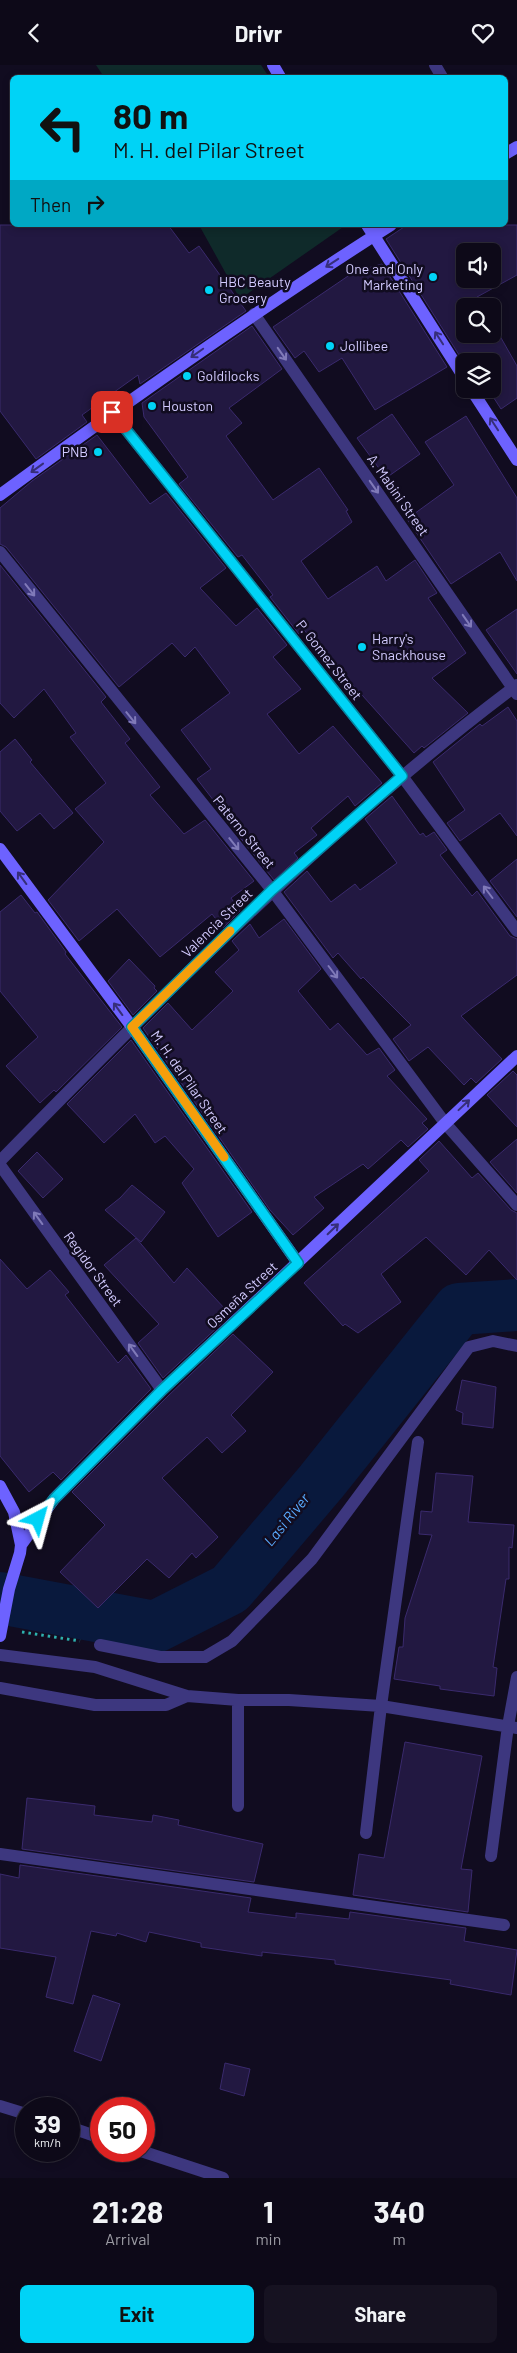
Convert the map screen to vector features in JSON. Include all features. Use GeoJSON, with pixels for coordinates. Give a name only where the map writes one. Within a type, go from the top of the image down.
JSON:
{"type":"FeatureCollection","features":[{"type":"Feature","properties":{"kind":"street"},"geometry":{"type":"LineString","coordinates":[[0,495],[112,412],[370,231],[384,227]]}},
{"type":"Feature","properties":{"kind":"street"},"geometry":{"type":"LineString","coordinates":[[370,231],[456,365]]}},
{"type":"Feature","properties":{"kind":"street","name":"A. Mabini Street"},"geometry":{"type":"LineString","coordinates":[[254,313],[516,689]]}},
{"type":"Feature","properties":{"kind":"street"},"geometry":{"type":"LineString","coordinates":[[477,398],[517,460]]}},
{"type":"Feature","properties":{"kind":"street","name":"P. Gomez Street"},"geometry":{"type":"LineString","coordinates":[[112,412],[402,776],[517,931]]}},
{"type":"Feature","properties":{"kind":"street","name":"Paterno Street"},"geometry":{"type":"LineString","coordinates":[[0,552],[272,890],[445,1123],[517,1205]]}},
{"type":"Feature","properties":{"kind":"street","name":"Valencia Street"},"geometry":{"type":"LineString","coordinates":[[0,1161],[132,1027],[272,890],[402,776],[516,689]]}},
{"type":"Feature","properties":{"kind":"street","name":"M. H. del Pilar Street"},"geometry":{"type":"LineString","coordinates":[[0,849],[132,1027],[298,1263]]}},
{"type":"Feature","properties":{"kind":"street","name":"Osmeña Street"},"geometry":{"type":"LineString","coordinates":[[21,1545],[54,1499],[162,1390],[517,1056]]}},
{"type":"Feature","properties":{"kind":"street","name":"Regidor Street"},"geometry":{"type":"LineString","coordinates":[[0,1165],[162,1390]]}},
{"type":"Feature","properties":{"kind":"street"},"geometry":{"type":"LineString","coordinates":[[100,1645],[160,1657],[205,1657],[232,1641],[312,1559],[469,1347],[493,1341],[517,1346]]}},
{"type":"Feature","properties":{"kind":"street"},"geometry":{"type":"LineString","coordinates":[[366,1833],[381,1706],[418,1442]]}},
{"type":"Feature","properties":{"kind":"street"},"geometry":{"type":"LineString","coordinates":[[0,1486],[14,1512],[21,1545],[1,1627]]}},
{"type":"Feature","properties":{"kind":"street"},"geometry":{"type":"LineString","coordinates":[[0,1655],[95,1667],[187,1696],[381,1706],[512,1727]]}},
{"type":"Feature","properties":{"kind":"street"},"geometry":{"type":"LineString","coordinates":[[491,1856],[512,1727],[517,1677]]}},
{"type":"Feature","properties":{"kind":"street"},"geometry":{"type":"LineString","coordinates":[[0,1688],[95,1705],[166,1705],[187,1696]]}},
{"type":"Feature","properties":{"kind":"street"},"geometry":{"type":"LineString","coordinates":[[238,1700],[238,1806]]}},
{"type":"Feature","properties":{"kind":"street"},"geometry":{"type":"LineString","coordinates":[[0,1855],[504,1925]]}},
{"type":"Feature","properties":{"kind":"street"},"geometry":{"type":"LineString","coordinates":[[0,2106],[15,2110]]}},
{"type":"Feature","properties":{"kind":"street"},"geometry":{"type":"LineString","coordinates":[[155,2156],[223,2178]]}},
{"type":"Feature","properties":{"kind":"path"},"geometry":{"type":"LineString","coordinates":[[1,1627],[100,1645]]}},
{"type":"Feature","properties":{"kind":"green space"},"geometry":{"type":"Polygon","coordinates":[[[96,65],[261,65],[268,75],[103,75],[96,65]]]}},
{"type":"Feature","properties":{"kind":"green space"},"geometry":{"type":"Polygon","coordinates":[[[200,227],[343,227],[240,299],[200,227]]]}},
{"type":"Feature","properties":{"kind":"building"},"geometry":{"type":"Polygon","coordinates":[[[0,225],[10,225],[10,227],[170,227],[189,253],[199,246],[246,311],[140,384],[138,375],[82,415],[87,422],[36,459],[0,411],[0,225]]]}},
{"type":"Feature","properties":{"kind":"building"},"geometry":{"type":"Polygon","coordinates":[[[508,225],[517,225],[517,275],[501,284],[501,243],[456,243],[456,288],[493,288],[478,298],[456,298],[456,343],[501,343],[501,338],[517,366],[517,398],[501,409],[494,398],[501,398],[501,353],[458,353],[386,239],[404,227],[508,227],[508,225]]]}},
{"type":"Feature","properties":{"kind":"building"},"geometry":{"type":"Polygon","coordinates":[[[382,264],[447,367],[375,410],[342,358],[319,372],[304,351],[295,358],[273,327],[354,272],[382,264]]]}},
{"type":"Feature","properties":{"kind":"building"},"geometry":{"type":"Polygon","coordinates":[[[252,326],[282,369],[229,408],[242,423],[226,436],[273,500],[319,468],[348,510],[346,511],[352,522],[301,561],[328,599],[377,566],[386,581],[415,560],[437,593],[428,598],[466,653],[432,678],[468,713],[424,748],[422,746],[414,753],[345,676],[336,663],[334,664],[304,630],[299,634],[270,597],[273,595],[242,555],[238,557],[179,484],[188,477],[144,417],[142,403],[252,326]]]}},
{"type":"Feature","properties":{"kind":"building"},"geometry":{"type":"Polygon","coordinates":[[[392,414],[420,454],[386,478],[357,438],[392,414]]]}},
{"type":"Feature","properties":{"kind":"building"},"geometry":{"type":"Polygon","coordinates":[[[466,416],[517,498],[517,581],[500,552],[451,584],[407,519],[454,485],[425,442],[466,416]]]}},
{"type":"Feature","properties":{"kind":"building"},"geometry":{"type":"Polygon","coordinates":[[[97,435],[150,504],[166,493],[226,568],[200,588],[236,626],[257,608],[287,645],[273,657],[301,689],[267,714],[299,754],[333,726],[382,783],[355,806],[348,796],[311,828],[317,835],[294,853],[298,858],[274,880],[219,811],[221,810],[197,779],[211,769],[181,730],[230,693],[195,647],[185,657],[172,643],[119,687],[6,547],[0,544],[0,508],[32,481],[97,435]]]}},
{"type":"Feature","properties":{"kind":"building"},"geometry":{"type":"Polygon","coordinates":[[[0,565],[106,697],[101,702],[130,739],[125,743],[160,787],[150,795],[184,834],[205,820],[254,881],[231,898],[240,911],[223,928],[212,914],[160,957],[117,909],[79,941],[48,900],[104,842],[75,809],[106,783],[70,737],[76,733],[44,689],[14,718],[0,703],[0,565]]]}},
{"type":"Feature","properties":{"kind":"building"},"geometry":{"type":"Polygon","coordinates":[[[517,609],[517,674],[486,630],[517,609]]]}},
{"type":"Feature","properties":{"kind":"building"},"geometry":{"type":"Polygon","coordinates":[[[508,707],[517,721],[517,836],[500,813],[460,841],[447,823],[465,810],[433,762],[480,724],[482,726],[508,707]]]}},
{"type":"Feature","properties":{"kind":"building"},"geometry":{"type":"Polygon","coordinates":[[[15,739],[32,760],[30,762],[73,813],[54,829],[40,813],[17,831],[0,811],[0,752],[15,739]]]}},
{"type":"Feature","properties":{"kind":"building"},"geometry":{"type":"Polygon","coordinates":[[[392,796],[420,835],[423,833],[426,837],[434,832],[447,850],[440,855],[472,896],[477,891],[510,936],[517,939],[517,975],[461,1016],[502,1059],[476,1083],[471,1078],[464,1085],[428,1047],[409,1061],[393,1039],[411,1025],[363,977],[361,979],[338,953],[333,958],[284,892],[307,871],[331,902],[355,884],[360,890],[397,863],[365,819],[392,796]]]}},
{"type":"Feature","properties":{"kind":"building"},"geometry":{"type":"Polygon","coordinates":[[[517,859],[517,917],[490,881],[517,859]]]}},
{"type":"Feature","properties":{"kind":"building"},"geometry":{"type":"Polygon","coordinates":[[[21,895],[35,913],[37,912],[66,952],[65,954],[122,1027],[56,1092],[54,1090],[40,1103],[6,1066],[38,1037],[0,991],[0,912],[21,895]]]}},
{"type":"Feature","properties":{"kind":"building"},"geometry":{"type":"Polygon","coordinates":[[[284,919],[321,969],[298,991],[330,1030],[338,1023],[367,1055],[379,1048],[395,1070],[387,1076],[427,1119],[422,1123],[428,1129],[408,1147],[401,1140],[368,1169],[363,1164],[314,1197],[324,1208],[293,1235],[270,1210],[143,1028],[168,1003],[192,1030],[233,991],[215,972],[239,950],[232,941],[250,924],[259,938],[284,919]]]}},
{"type":"Feature","properties":{"kind":"building"},"geometry":{"type":"Polygon","coordinates":[[[129,959],[155,986],[154,988],[157,991],[133,1015],[108,981],[129,959]]]}},
{"type":"Feature","properties":{"kind":"building"},"geometry":{"type":"Polygon","coordinates":[[[131,1040],[252,1212],[218,1237],[182,1183],[194,1169],[165,1136],[155,1143],[135,1114],[104,1143],[67,1104],[131,1040]]]}},
{"type":"Feature","properties":{"kind":"building"},"geometry":{"type":"Polygon","coordinates":[[[513,1071],[517,1075],[517,1127],[487,1095],[513,1071]]]}},
{"type":"Feature","properties":{"kind":"building"},"geometry":{"type":"Polygon","coordinates":[[[517,1139],[517,1193],[490,1162],[517,1139]]]}},
{"type":"Feature","properties":{"kind":"building"},"geometry":{"type":"Polygon","coordinates":[[[439,1141],[472,1178],[478,1173],[511,1210],[517,1213],[517,1280],[489,1250],[466,1275],[426,1237],[381,1274],[401,1302],[358,1333],[345,1324],[343,1326],[304,1283],[429,1171],[419,1160],[439,1141]]]}},
{"type":"Feature","properties":{"kind":"building"},"geometry":{"type":"Polygon","coordinates":[[[37,1152],[63,1179],[43,1198],[18,1171],[37,1152]]]}},
{"type":"Feature","properties":{"kind":"building"},"geometry":{"type":"Polygon","coordinates":[[[132,1185],[165,1212],[141,1242],[105,1210],[132,1185]]]}},
{"type":"Feature","properties":{"kind":"building"},"geometry":{"type":"Polygon","coordinates":[[[136,1238],[174,1283],[187,1268],[226,1310],[217,1318],[222,1323],[163,1378],[138,1343],[159,1324],[104,1265],[136,1238]]]}},
{"type":"Feature","properties":{"kind":"building"},"geometry":{"type":"Polygon","coordinates":[[[0,1259],[27,1289],[50,1270],[69,1292],[65,1295],[118,1363],[126,1355],[151,1389],[61,1480],[53,1472],[29,1492],[0,1456],[0,1259]]]}},
{"type":"Feature","properties":{"kind":"building"},"geometry":{"type":"Polygon","coordinates":[[[233,1334],[273,1372],[231,1415],[246,1431],[222,1453],[207,1437],[162,1478],[218,1537],[196,1558],[192,1553],[169,1578],[147,1559],[98,1608],[60,1572],[105,1525],[72,1492],[233,1334]]]}},
{"type":"Feature","properties":{"kind":"building"},"geometry":{"type":"Polygon","coordinates":[[[462,1380],[496,1387],[493,1428],[462,1424],[463,1413],[456,1410],[462,1380]]]}},
{"type":"Feature","properties":{"kind":"building"},"geometry":{"type":"Polygon","coordinates":[[[436,1473],[473,1476],[468,1522],[514,1525],[512,1548],[509,1547],[509,1579],[506,1579],[493,1667],[497,1668],[494,1696],[440,1689],[440,1686],[394,1679],[399,1647],[403,1647],[405,1618],[432,1535],[419,1534],[421,1511],[432,1512],[436,1473]]]}},
{"type":"Feature","properties":{"kind":"building"},"geometry":{"type":"Polygon","coordinates":[[[405,1742],[482,1756],[461,1869],[472,1870],[468,1912],[353,1895],[359,1854],[384,1858],[405,1742]]]}},
{"type":"Feature","properties":{"kind":"building"},"geometry":{"type":"Polygon","coordinates":[[[27,1798],[95,1806],[94,1815],[152,1822],[153,1815],[179,1820],[178,1825],[263,1844],[254,1882],[22,1849],[27,1798]]]}},
{"type":"Feature","properties":{"kind":"building"},"geometry":{"type":"Polygon","coordinates":[[[20,1865],[251,1898],[248,1912],[296,1918],[296,1913],[349,1919],[350,1912],[466,1928],[464,1941],[517,1950],[511,1995],[450,1984],[451,1980],[335,1964],[335,1960],[262,1952],[262,1956],[201,1947],[201,1943],[149,1932],[146,1942],[117,1933],[116,1936],[91,1931],[73,2004],[46,1997],[56,1957],[0,1948],[0,1874],[19,1878],[20,1865]]]}},
{"type":"Feature","properties":{"kind":"building"},"geometry":{"type":"Polygon","coordinates":[[[93,1995],[120,2004],[101,2061],[74,2051],[93,1995]]]}},
{"type":"Feature","properties":{"kind":"building"},"geometry":{"type":"Polygon","coordinates":[[[225,2063],[250,2069],[244,2096],[220,2089],[225,2063]]]}},
{"type":"Feature","properties":{"kind":"waterway","name":"Lasi River"},"geometry":{"type":"LineString","coordinates":[[0,1598],[155,1627],[230,1589],[321,1482],[459,1309],[517,1305]]}},
{"type":"Feature","properties":{"kind":"slow traffic"},"geometry":{"type":"LineString","coordinates":[[224,1157],[132,1027],[230,931]]}},
{"type":"Feature","properties":{"kind":"place","name":"One and Only Marketing"},"geometry":{"type":"Point","coordinates":[433,277]}},
{"type":"Feature","properties":{"kind":"place","name":"HBC Beauty Grocery"},"geometry":{"type":"Point","coordinates":[209,290]}},
{"type":"Feature","properties":{"kind":"place","name":"Jollibee"},"geometry":{"type":"Point","coordinates":[330,346]}},
{"type":"Feature","properties":{"kind":"place","name":"Goldilocks"},"geometry":{"type":"Point","coordinates":[187,376]}},
{"type":"Feature","properties":{"kind":"place","name":"Houston"},"geometry":{"type":"Point","coordinates":[152,406]}},
{"type":"Feature","properties":{"kind":"place","name":"PNB"},"geometry":{"type":"Point","coordinates":[98,452]}},
{"type":"Feature","properties":{"kind":"place","name":"Harry's Snackhouse"},"geometry":{"type":"Point","coordinates":[362,647]}},
{"type":"Feature","properties":{"kind":"route"},"geometry":{"type":"LineString","coordinates":[[38,1519],[54,1499],[162,1390],[298,1263],[132,1027],[272,890],[402,776],[112,412]]}}]}
